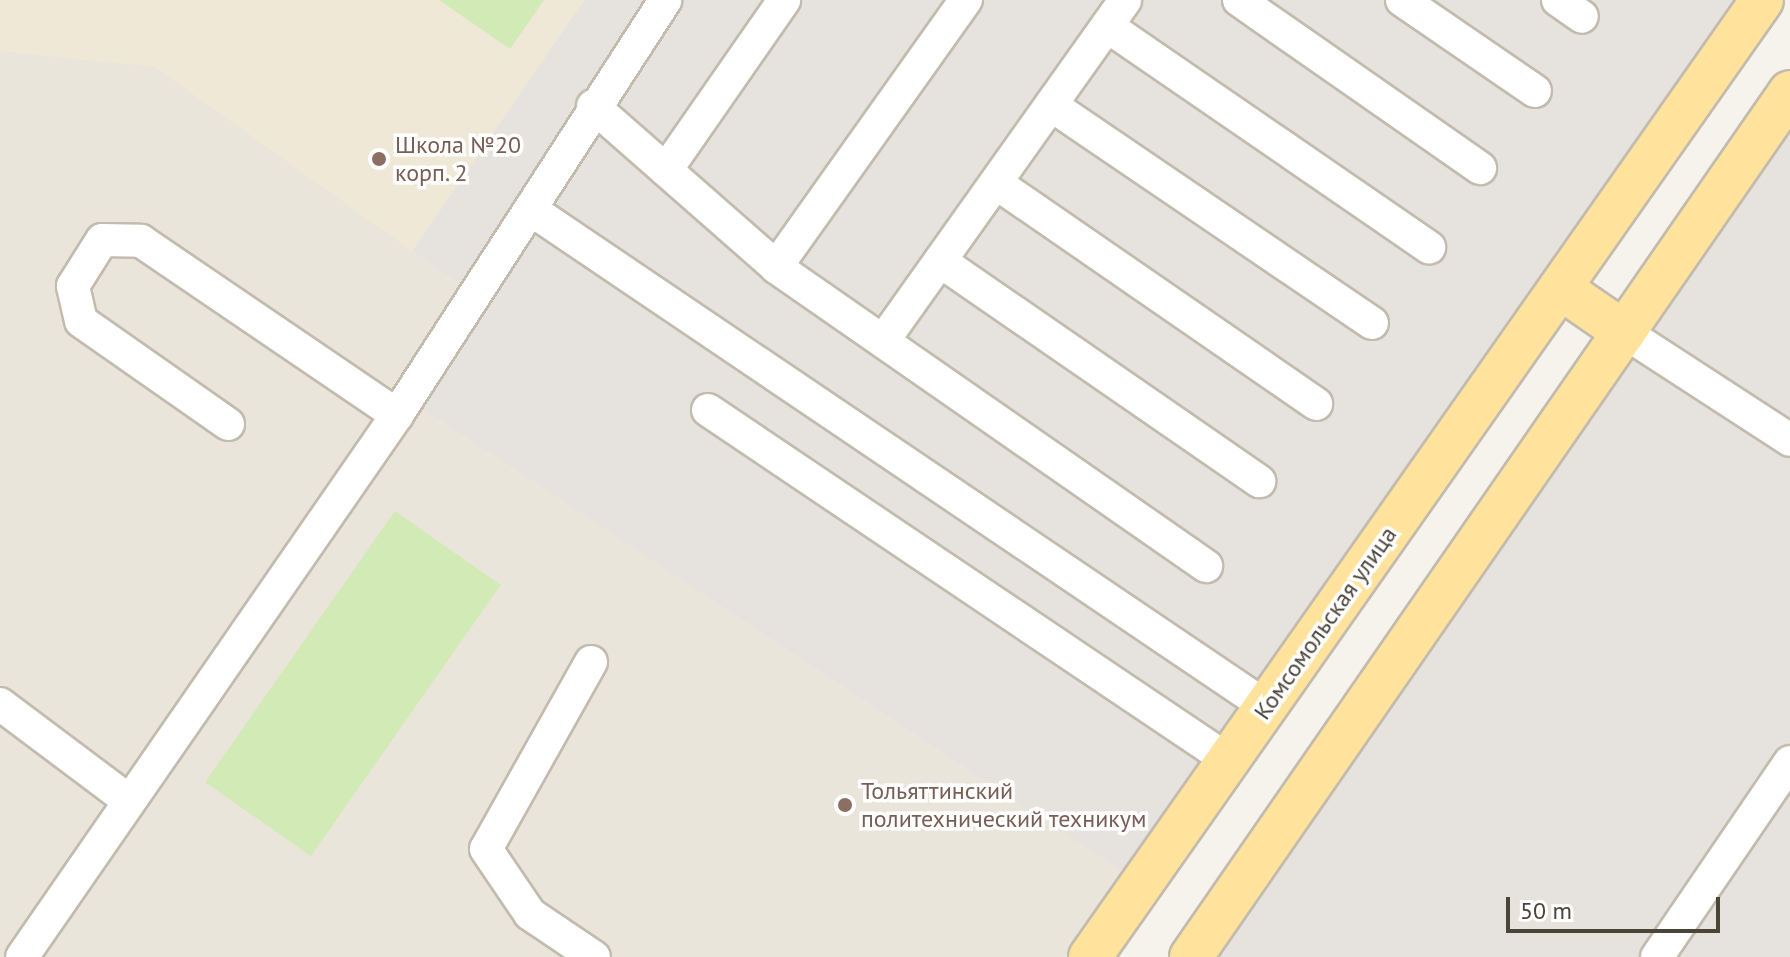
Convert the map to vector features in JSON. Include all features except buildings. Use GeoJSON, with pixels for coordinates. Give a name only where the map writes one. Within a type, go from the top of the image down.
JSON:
{"type":"FeatureCollection","features":[{"type":"Feature","properties":{"kind":"main road","name":"Комсомольская улица"},"geometry":{"type":"LineString","coordinates":[[1090,957],[1762,0]]}},
{"type":"Feature","properties":{"kind":"main road"},"geometry":{"type":"LineString","coordinates":[[1191,957],[1790,92]]}},
{"type":"Feature","properties":{"kind":"main road"},"geometry":{"type":"LineString","coordinates":[[1560,288],[1624,332]]}},
{"type":"Feature","properties":{"kind":"lane"},"geometry":{"type":"LineString","coordinates":[[22,957],[397,415],[533,211],[593,106],[665,0]]}},
{"type":"Feature","properties":{"kind":"lane"},"geometry":{"type":"LineString","coordinates":[[666,170],[784,0]]}},
{"type":"Feature","properties":{"kind":"lane"},"geometry":{"type":"LineString","coordinates":[[776,267],[966,0]]}},
{"type":"Feature","properties":{"kind":"lane"},"geometry":{"type":"LineString","coordinates":[[1239,0],[1480,168]]}},
{"type":"Feature","properties":{"kind":"lane"},"geometry":{"type":"LineString","coordinates":[[1402,0],[1535,91]]}},
{"type":"Feature","properties":{"kind":"lane"},"geometry":{"type":"LineString","coordinates":[[883,341],[1116,13],[1429,247]]}},
{"type":"Feature","properties":{"kind":"lane"},"geometry":{"type":"LineString","coordinates":[[1051,105],[1372,323]]}},
{"type":"Feature","properties":{"kind":"lane"},"geometry":{"type":"LineString","coordinates":[[593,106],[776,267],[1206,566]]}},
{"type":"Feature","properties":{"kind":"lane"},"geometry":{"type":"LineString","coordinates":[[996,183],[1316,404]]}},
{"type":"Feature","properties":{"kind":"lane"},"geometry":{"type":"LineString","coordinates":[[533,211],[1267,707]]}},
{"type":"Feature","properties":{"kind":"lane"},"geometry":{"type":"LineString","coordinates":[[228,424],[81,321],[73,286],[102,240],[141,241],[397,415]]}},
{"type":"Feature","properties":{"kind":"lane"},"geometry":{"type":"LineString","coordinates":[[940,261],[1259,481]]}},
{"type":"Feature","properties":{"kind":"lane"},"geometry":{"type":"LineString","coordinates":[[1624,332],[1790,440]]}},
{"type":"Feature","properties":{"kind":"lane"},"geometry":{"type":"LineString","coordinates":[[708,410],[1228,760]]}},
{"type":"Feature","properties":{"kind":"lane"},"geometry":{"type":"LineString","coordinates":[[591,662],[486,849],[530,914],[594,957]]}},
{"type":"Feature","properties":{"kind":"lane"},"geometry":{"type":"LineString","coordinates":[[2,711],[128,800]]}},
{"type":"Feature","properties":{"kind":"lane"},"geometry":{"type":"LineString","coordinates":[[1657,957],[1790,762]]}},
{"type":"Feature","properties":{"kind":"shaded area"},"geometry":{"type":"Polygon","coordinates":[[[0,0],[584,0],[412,251],[461,284],[1133,878],[1078,957],[0,957],[0,0]]]}},
{"type":"Feature","properties":{"kind":"shaded area","name":"Школа №20 корп. 2"},"geometry":{"type":"Polygon","coordinates":[[[0,0],[584,0],[412,251],[155,67],[0,51],[0,0]]]}},
{"type":"Feature","properties":{"kind":"shaded area"},"geometry":{"type":"Polygon","coordinates":[[[584,0],[1743,0],[1133,878],[394,389],[460,284],[412,251],[584,0]]]}},
{"type":"Feature","properties":{"kind":"shaded area"},"geometry":{"type":"Polygon","coordinates":[[[1790,94],[1790,957],[1197,957],[1790,94]]]}},
{"type":"Feature","properties":{"kind":"green space"},"geometry":{"type":"Polygon","coordinates":[[[439,0],[544,0],[510,49],[439,0]]]}},
{"type":"Feature","properties":{"kind":"green space"},"geometry":{"type":"Polygon","coordinates":[[[395,511],[501,585],[311,856],[205,782],[395,511]]]}},
{"type":"Feature","properties":{"kind":"place","name":"Школа №20 корп. 2"},"geometry":{"type":"Point","coordinates":[379,159]}},
{"type":"Feature","properties":{"kind":"place","name":"Тольяттинский политехнический техникум"},"geometry":{"type":"Point","coordinates":[845,805]}}]}
